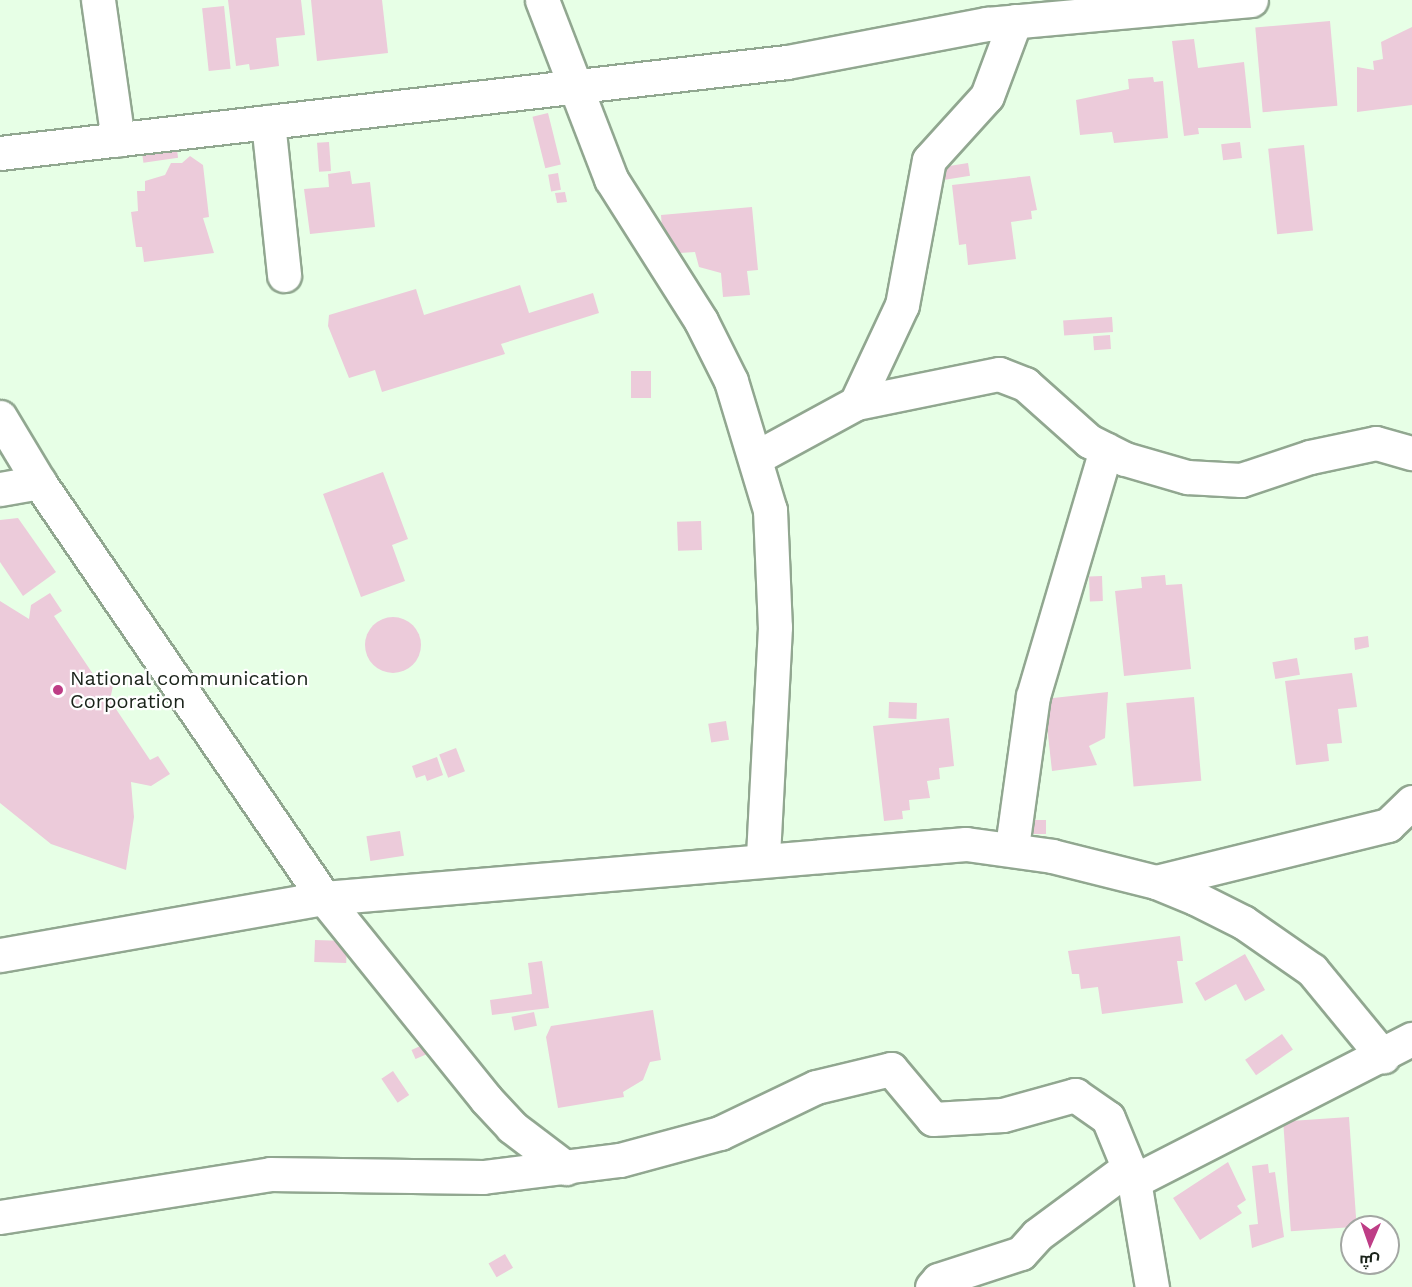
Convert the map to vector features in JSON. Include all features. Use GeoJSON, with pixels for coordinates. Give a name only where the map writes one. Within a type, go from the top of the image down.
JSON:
{"type":"FeatureCollection","features":[{"type":"Feature","properties":{"kind":"street"},"geometry":{"type":"LineString","coordinates":[[98,0],[118,140]]}},
{"type":"Feature","properties":{"kind":"street"},"geometry":{"type":"LineString","coordinates":[[542,0],[611,179],[701,321],[731,381],[757,457],[770,510],[776,565],[763,860]]}},
{"type":"Feature","properties":{"kind":"street"},"geometry":{"type":"LineString","coordinates":[[0,153],[787,62],[996,15],[1251,0]]}},
{"type":"Feature","properties":{"kind":"street"},"geometry":{"type":"LineString","coordinates":[[856,403],[902,304],[928,160],[987,96],[996,15]]}},
{"type":"Feature","properties":{"kind":"street"},"geometry":{"type":"LineString","coordinates":[[268,122],[284,275]]}},
{"type":"Feature","properties":{"kind":"street"},"geometry":{"type":"LineString","coordinates":[[757,457],[856,403],[999,374],[1025,384],[1061,419],[1106,450],[1186,477],[1224,481],[1250,478],[1355,445],[1376,443],[1412,453]]}},
{"type":"Feature","properties":{"kind":"street"},"geometry":{"type":"LineString","coordinates":[[0,417],[39,482],[324,898],[486,1099],[513,1127],[566,1168]]}},
{"type":"Feature","properties":{"kind":"street"},"geometry":{"type":"LineString","coordinates":[[1012,847],[1033,696],[1106,450]]}},
{"type":"Feature","properties":{"kind":"street"},"geometry":{"type":"LineString","coordinates":[[0,489],[39,482]]}},
{"type":"Feature","properties":{"kind":"street"},"geometry":{"type":"LineString","coordinates":[[1156,882],[1388,825],[1412,802]]}},
{"type":"Feature","properties":{"kind":"street"},"geometry":{"type":"LineString","coordinates":[[0,955],[324,898],[921,846],[1012,847],[1156,882],[1195,898],[1281,945],[1312,970],[1383,1056]]}},
{"type":"Feature","properties":{"kind":"street"},"geometry":{"type":"LineString","coordinates":[[932,1287],[938,1280],[1021,1253],[1037,1235],[1132,1174],[1383,1056],[1412,1039]]}},
{"type":"Feature","properties":{"kind":"street"},"geometry":{"type":"LineString","coordinates":[[0,1217],[270,1174],[483,1177],[566,1168],[672,1150],[720,1133],[816,1087],[891,1069],[933,1119],[1003,1115],[1075,1095],[1108,1118],[1132,1174],[1152,1287]]}},
{"type":"Feature","properties":{"kind":"building"},"geometry":{"type":"Polygon","coordinates":[[[228,0],[301,0],[305,35],[276,38],[279,66],[250,70],[249,64],[236,66],[228,0]]]}},
{"type":"Feature","properties":{"kind":"building"},"geometry":{"type":"Polygon","coordinates":[[[311,0],[382,0],[388,53],[317,61],[311,0]]]}},
{"type":"Feature","properties":{"kind":"building"},"geometry":{"type":"Polygon","coordinates":[[[224,6],[231,69],[209,71],[202,8],[224,6]]]}},
{"type":"Feature","properties":{"kind":"building"},"geometry":{"type":"Polygon","coordinates":[[[1330,21],[1337,106],[1263,112],[1255,28],[1330,21]]]}},
{"type":"Feature","properties":{"kind":"building"},"geometry":{"type":"Polygon","coordinates":[[[1412,27],[1412,105],[1357,112],[1357,67],[1374,70],[1373,61],[1383,59],[1381,42],[1412,27]]]}},
{"type":"Feature","properties":{"kind":"building"},"geometry":{"type":"Polygon","coordinates":[[[1194,39],[1198,68],[1244,62],[1251,128],[1198,128],[1199,134],[1184,136],[1172,41],[1194,39]]]}},
{"type":"Feature","properties":{"kind":"building"},"geometry":{"type":"Polygon","coordinates":[[[1153,77],[1154,82],[1163,81],[1168,138],[1114,143],[1112,132],[1080,135],[1076,100],[1129,89],[1128,79],[1153,77]]]}},
{"type":"Feature","properties":{"kind":"building"},"geometry":{"type":"Polygon","coordinates":[[[548,113],[561,164],[545,168],[532,117],[548,113]]]}},
{"type":"Feature","properties":{"kind":"building"},"geometry":{"type":"Polygon","coordinates":[[[329,142],[331,171],[319,172],[317,143],[329,142]]]}},
{"type":"Feature","properties":{"kind":"building"},"geometry":{"type":"Polygon","coordinates":[[[1240,142],[1242,158],[1223,160],[1221,144],[1240,142]]]}},
{"type":"Feature","properties":{"kind":"building"},"geometry":{"type":"Polygon","coordinates":[[[176,143],[178,158],[143,163],[141,148],[176,143]]]}},
{"type":"Feature","properties":{"kind":"building"},"geometry":{"type":"Polygon","coordinates":[[[1304,145],[1313,231],[1277,234],[1268,149],[1304,145]]]}},
{"type":"Feature","properties":{"kind":"building"},"geometry":{"type":"Polygon","coordinates":[[[190,156],[203,165],[209,217],[203,218],[214,253],[144,262],[142,247],[136,247],[131,212],[138,211],[137,191],[145,191],[145,181],[165,175],[171,163],[182,163],[190,156]]]}},
{"type":"Feature","properties":{"kind":"building"},"geometry":{"type":"Polygon","coordinates":[[[968,163],[970,176],[940,181],[938,168],[968,163]]]}},
{"type":"Feature","properties":{"kind":"building"},"geometry":{"type":"Polygon","coordinates":[[[350,171],[352,184],[370,182],[375,227],[310,234],[304,189],[329,187],[328,174],[350,171]]]}},
{"type":"Feature","properties":{"kind":"building"},"geometry":{"type":"Polygon","coordinates":[[[558,173],[561,190],[551,191],[548,175],[558,173]]]}},
{"type":"Feature","properties":{"kind":"building"},"geometry":{"type":"Polygon","coordinates":[[[1030,176],[1037,210],[1031,211],[1032,219],[1011,222],[1016,259],[968,265],[966,244],[959,245],[952,185],[1030,176]]]}},
{"type":"Feature","properties":{"kind":"building"},"geometry":{"type":"Polygon","coordinates":[[[565,192],[567,202],[557,203],[555,193],[565,192]]]}},
{"type":"Feature","properties":{"kind":"building"},"geometry":{"type":"Polygon","coordinates":[[[752,207],[758,270],[747,271],[750,295],[723,297],[721,273],[699,267],[695,252],[664,254],[661,215],[752,207]]]}},
{"type":"Feature","properties":{"kind":"building"},"geometry":{"type":"Polygon","coordinates":[[[520,285],[529,313],[593,293],[599,313],[501,344],[505,354],[382,392],[375,370],[349,378],[328,326],[329,315],[416,289],[424,315],[520,285]]]}},
{"type":"Feature","properties":{"kind":"building"},"geometry":{"type":"Polygon","coordinates":[[[1112,317],[1113,332],[1064,335],[1063,320],[1112,317]]]}},
{"type":"Feature","properties":{"kind":"building"},"geometry":{"type":"Polygon","coordinates":[[[1110,335],[1111,349],[1094,350],[1093,336],[1110,335]]]}},
{"type":"Feature","properties":{"kind":"building"},"geometry":{"type":"Polygon","coordinates":[[[631,371],[651,371],[651,398],[631,398],[631,371]]]}},
{"type":"Feature","properties":{"kind":"building"},"geometry":{"type":"Polygon","coordinates":[[[383,472],[408,539],[392,545],[405,581],[361,597],[323,494],[383,472]]]}},
{"type":"Feature","properties":{"kind":"building"},"geometry":{"type":"Polygon","coordinates":[[[18,518],[56,572],[23,596],[0,562],[0,520],[18,518]]]}},
{"type":"Feature","properties":{"kind":"building"},"geometry":{"type":"Polygon","coordinates":[[[701,521],[702,550],[678,551],[677,522],[701,521]]]}},
{"type":"Feature","properties":{"kind":"building"},"geometry":{"type":"Polygon","coordinates":[[[1165,575],[1166,585],[1182,584],[1191,669],[1124,676],[1115,591],[1142,588],[1141,577],[1165,575]]]}},
{"type":"Feature","properties":{"kind":"building"},"geometry":{"type":"Polygon","coordinates":[[[1089,576],[1102,576],[1103,601],[1090,601],[1089,576]]]}},
{"type":"Feature","properties":{"kind":"building","name":"National communication Corporation"},"geometry":{"type":"Polygon","coordinates":[[[50,593],[62,611],[54,616],[95,677],[114,681],[110,700],[150,760],[158,756],[170,774],[151,786],[131,782],[134,817],[126,870],[51,844],[0,803],[0,601],[29,619],[31,605],[50,593]]]}},
{"type":"Feature","properties":{"kind":"building"},"geometry":{"type":"Polygon","coordinates":[[[393,617],[413,625],[421,645],[413,665],[393,673],[373,665],[365,645],[373,625],[393,617]]]}},
{"type":"Feature","properties":{"kind":"building"},"geometry":{"type":"Polygon","coordinates":[[[1368,636],[1369,647],[1355,650],[1354,638],[1368,636]]]}},
{"type":"Feature","properties":{"kind":"building"},"geometry":{"type":"Polygon","coordinates":[[[1297,658],[1300,675],[1275,679],[1272,662],[1297,658]]]}},
{"type":"Feature","properties":{"kind":"building"},"geometry":{"type":"Polygon","coordinates":[[[1352,673],[1357,707],[1338,709],[1342,743],[1327,744],[1329,761],[1296,765],[1285,681],[1352,673]]]}},
{"type":"Feature","properties":{"kind":"building"},"geometry":{"type":"Polygon","coordinates":[[[1108,692],[1105,738],[1089,746],[1097,765],[1052,771],[1044,699],[1108,692]]]}},
{"type":"Feature","properties":{"kind":"building"},"geometry":{"type":"Polygon","coordinates":[[[1194,697],[1201,781],[1134,787],[1126,703],[1194,697]]]}},
{"type":"Feature","properties":{"kind":"building"},"geometry":{"type":"Polygon","coordinates":[[[889,702],[917,703],[916,719],[888,718],[889,702]]]}},
{"type":"Feature","properties":{"kind":"building"},"geometry":{"type":"Polygon","coordinates":[[[949,718],[954,766],[939,768],[940,779],[927,781],[930,798],[909,800],[910,810],[902,811],[903,819],[884,821],[873,726],[949,718]]]}},
{"type":"Feature","properties":{"kind":"building"},"geometry":{"type":"Polygon","coordinates":[[[726,721],[729,740],[711,743],[708,724],[726,721]]]}},
{"type":"Feature","properties":{"kind":"building"},"geometry":{"type":"Polygon","coordinates":[[[456,748],[465,771],[448,778],[439,754],[456,748]]]}},
{"type":"Feature","properties":{"kind":"building"},"geometry":{"type":"Polygon","coordinates":[[[437,757],[443,775],[427,781],[425,775],[416,778],[412,766],[437,757]]]}},
{"type":"Feature","properties":{"kind":"building"},"geometry":{"type":"Polygon","coordinates":[[[1023,820],[1046,820],[1046,834],[1023,834],[1023,820]]]}},
{"type":"Feature","properties":{"kind":"building"},"geometry":{"type":"Polygon","coordinates":[[[400,831],[404,856],[370,861],[366,836],[400,831]]]}},
{"type":"Feature","properties":{"kind":"building"},"geometry":{"type":"Polygon","coordinates":[[[1180,936],[1183,961],[1177,961],[1183,1003],[1102,1014],[1098,987],[1081,989],[1079,974],[1072,974],[1068,951],[1180,936]]]}},
{"type":"Feature","properties":{"kind":"building"},"geometry":{"type":"Polygon","coordinates":[[[315,940],[347,941],[346,963],[314,962],[315,940]]]}},
{"type":"Feature","properties":{"kind":"building"},"geometry":{"type":"Polygon","coordinates":[[[1245,954],[1265,990],[1245,1001],[1236,984],[1205,1001],[1195,983],[1245,954]]]}},
{"type":"Feature","properties":{"kind":"building"},"geometry":{"type":"Polygon","coordinates":[[[542,961],[549,1008],[492,1015],[490,1000],[532,994],[528,963],[542,961]]]}},
{"type":"Feature","properties":{"kind":"building"},"geometry":{"type":"Polygon","coordinates":[[[653,1010],[661,1060],[650,1062],[643,1080],[623,1092],[624,1097],[558,1108],[546,1037],[551,1026],[653,1010]]]}},
{"type":"Feature","properties":{"kind":"building"},"geometry":{"type":"Polygon","coordinates":[[[534,1012],[537,1026],[514,1030],[512,1017],[534,1012]]]}},
{"type":"Feature","properties":{"kind":"building"},"geometry":{"type":"Polygon","coordinates":[[[1282,1034],[1293,1050],[1256,1075],[1245,1060],[1282,1034]]]}},
{"type":"Feature","properties":{"kind":"building"},"geometry":{"type":"Polygon","coordinates":[[[427,1043],[431,1052],[416,1059],[411,1050],[427,1043]]]}},
{"type":"Feature","properties":{"kind":"building"},"geometry":{"type":"Polygon","coordinates":[[[393,1071],[409,1095],[398,1103],[381,1079],[393,1071]]]}},
{"type":"Feature","properties":{"kind":"building"},"geometry":{"type":"Polygon","coordinates":[[[1349,1117],[1356,1215],[1340,1215],[1340,1228],[1291,1231],[1283,1122],[1349,1117]]]}},
{"type":"Feature","properties":{"kind":"building"},"geometry":{"type":"Polygon","coordinates":[[[1228,1162],[1246,1200],[1237,1206],[1242,1213],[1200,1240],[1173,1198],[1228,1162]]]}},
{"type":"Feature","properties":{"kind":"building"},"geometry":{"type":"Polygon","coordinates":[[[1268,1164],[1269,1173],[1275,1172],[1284,1237],[1252,1248],[1249,1225],[1258,1224],[1252,1166],[1268,1164]]]}},
{"type":"Feature","properties":{"kind":"building"},"geometry":{"type":"Polygon","coordinates":[[[505,1254],[513,1268],[497,1277],[489,1264],[505,1254]]]}},
{"type":"Feature","properties":{"kind":"place","name":"National communication Corporation"},"geometry":{"type":"Point","coordinates":[58,690]}}]}
